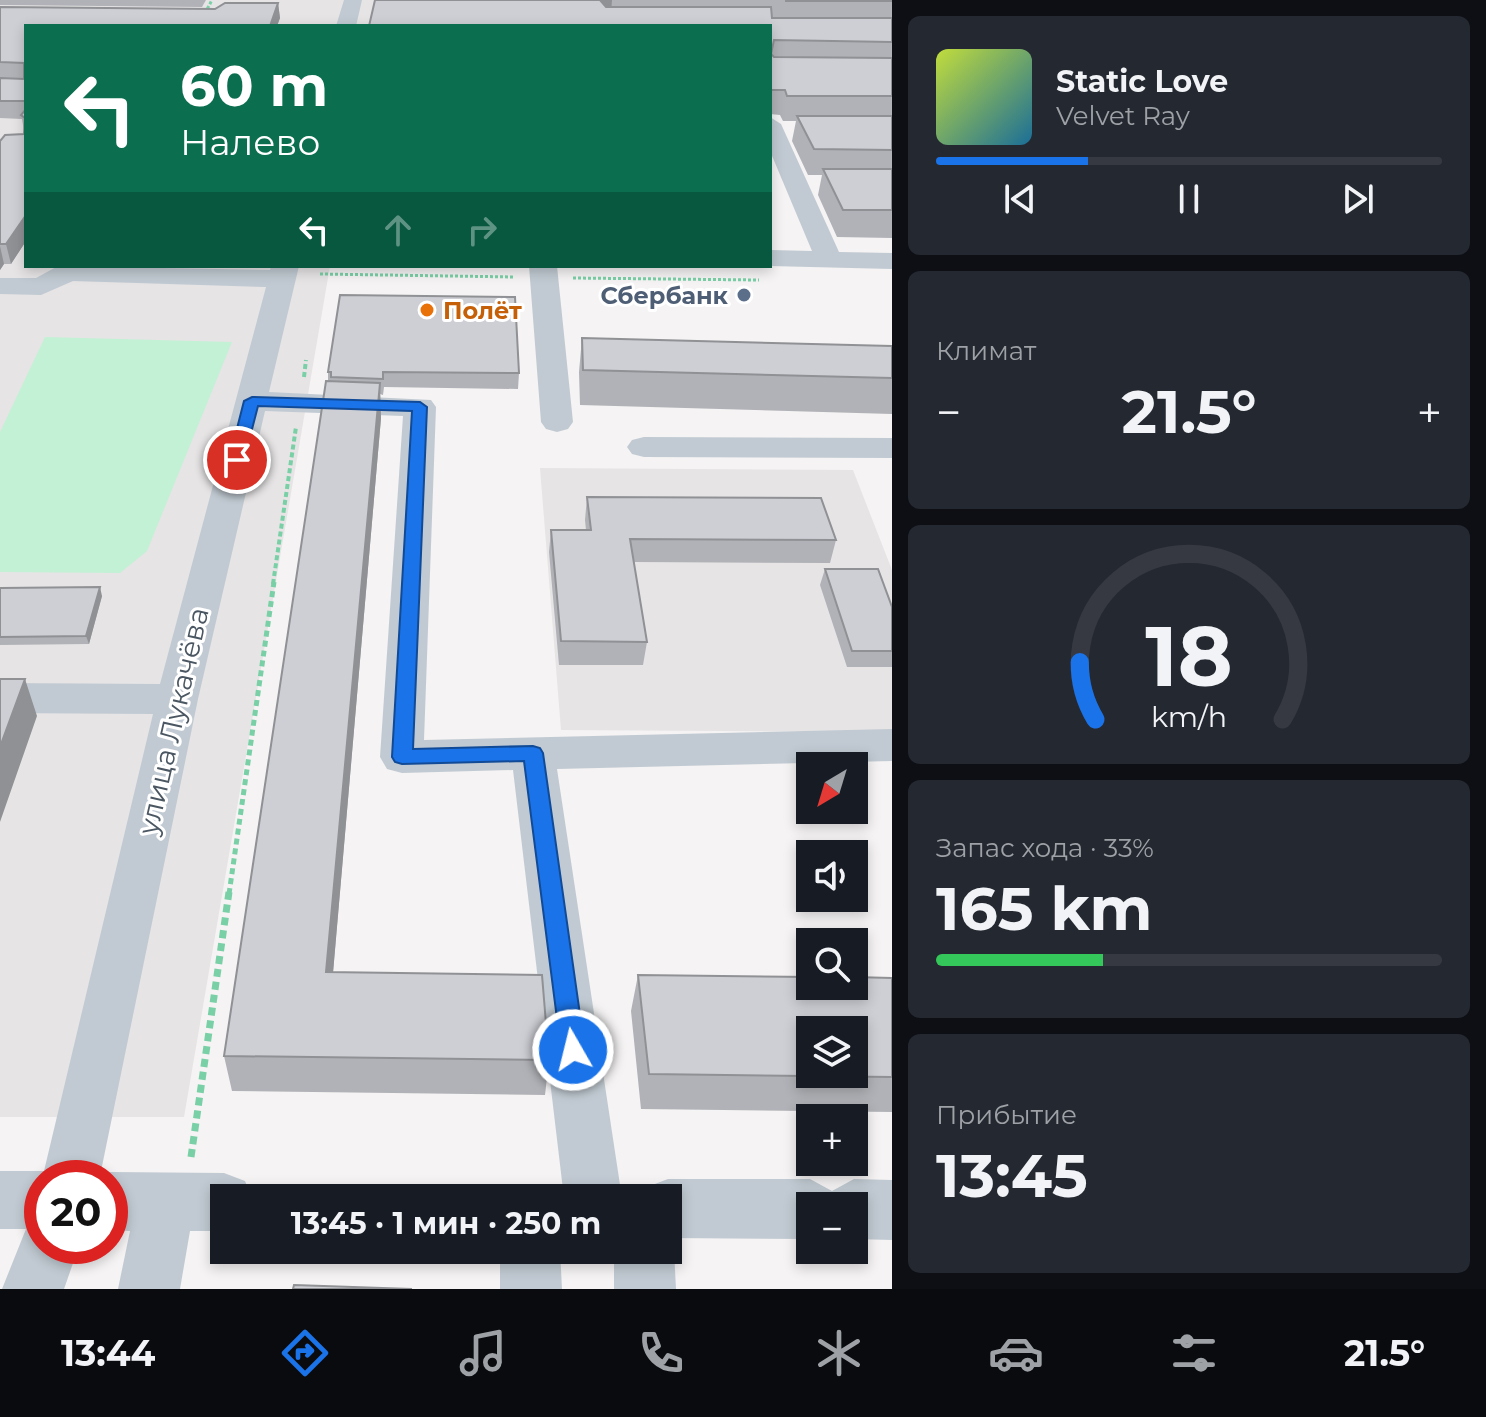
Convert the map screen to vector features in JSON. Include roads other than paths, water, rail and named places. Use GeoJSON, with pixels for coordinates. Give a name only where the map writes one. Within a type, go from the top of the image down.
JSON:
{"type":"FeatureCollection","features":[{"type":"Feature","properties":{"kind":"street"},"geometry":{"type":"LineString","coordinates":[[347,24],[353,0]]}},
{"type":"Feature","properties":{"kind":"street"},"geometry":{"type":"LineString","coordinates":[[772,127],[803,131]]}},
{"type":"Feature","properties":{"kind":"street"},"geometry":{"type":"LineString","coordinates":[[772,129],[829,259]]}},
{"type":"Feature","properties":{"kind":"street"},"geometry":{"type":"LineString","coordinates":[[802,196],[832,196]]}},
{"type":"Feature","properties":{"kind":"street"},"geometry":{"type":"LineString","coordinates":[[768,269],[829,259],[892,261]]}},
{"type":"Feature","properties":{"kind":"street"},"geometry":{"type":"LineString","coordinates":[[0,286],[41,287],[70,269],[282,286]]}},
{"type":"Feature","properties":{"kind":"street"},"geometry":{"type":"LineString","coordinates":[[543,272],[557,422]]}},
{"type":"Feature","properties":{"kind":"street","name":"улица Лукачёва"},"geometry":{"type":"LineString","coordinates":[[75,1160],[177,699],[282,286]]}},
{"type":"Feature","properties":{"kind":"street"},"geometry":{"type":"LineString","coordinates":[[252,401],[420,407],[402,757],[892,745]]}},
{"type":"Feature","properties":{"kind":"street"},"geometry":{"type":"LineString","coordinates":[[644,447],[892,448]]}},
{"type":"Feature","properties":{"kind":"street"},"geometry":{"type":"LineString","coordinates":[[0,698],[177,699]]}},
{"type":"Feature","properties":{"kind":"street"},"geometry":{"type":"LineString","coordinates":[[533,753],[591,1184]]}},
{"type":"Feature","properties":{"kind":"street"},"geometry":{"type":"LineString","coordinates":[[0,1200],[24,1200]]}},
{"type":"Feature","properties":{"kind":"street"},"geometry":{"type":"LineString","coordinates":[[149,1289],[171,1202]]}},
{"type":"Feature","properties":{"kind":"street"},"geometry":{"type":"LineString","coordinates":[[682,1208],[796,1209]]}},
{"type":"Feature","properties":{"kind":"street"},"geometry":{"type":"LineString","coordinates":[[868,1209],[892,1210]]}},
{"type":"Feature","properties":{"kind":"street"},"geometry":{"type":"LineString","coordinates":[[33,1289],[42,1264]]}},
{"type":"Feature","properties":{"kind":"street"},"geometry":{"type":"LineString","coordinates":[[530,1264],[531,1289]]}},
{"type":"Feature","properties":{"kind":"street"},"geometry":{"type":"LineString","coordinates":[[644,1264],[645,1289]]}},
{"type":"Feature","properties":{"kind":"place","name":"Сбербанк"},"geometry":{"type":"Point","coordinates":[744,295]}},
{"type":"Feature","properties":{"kind":"place","name":"Полёт"},"geometry":{"type":"Point","coordinates":[427,310]}}]}
